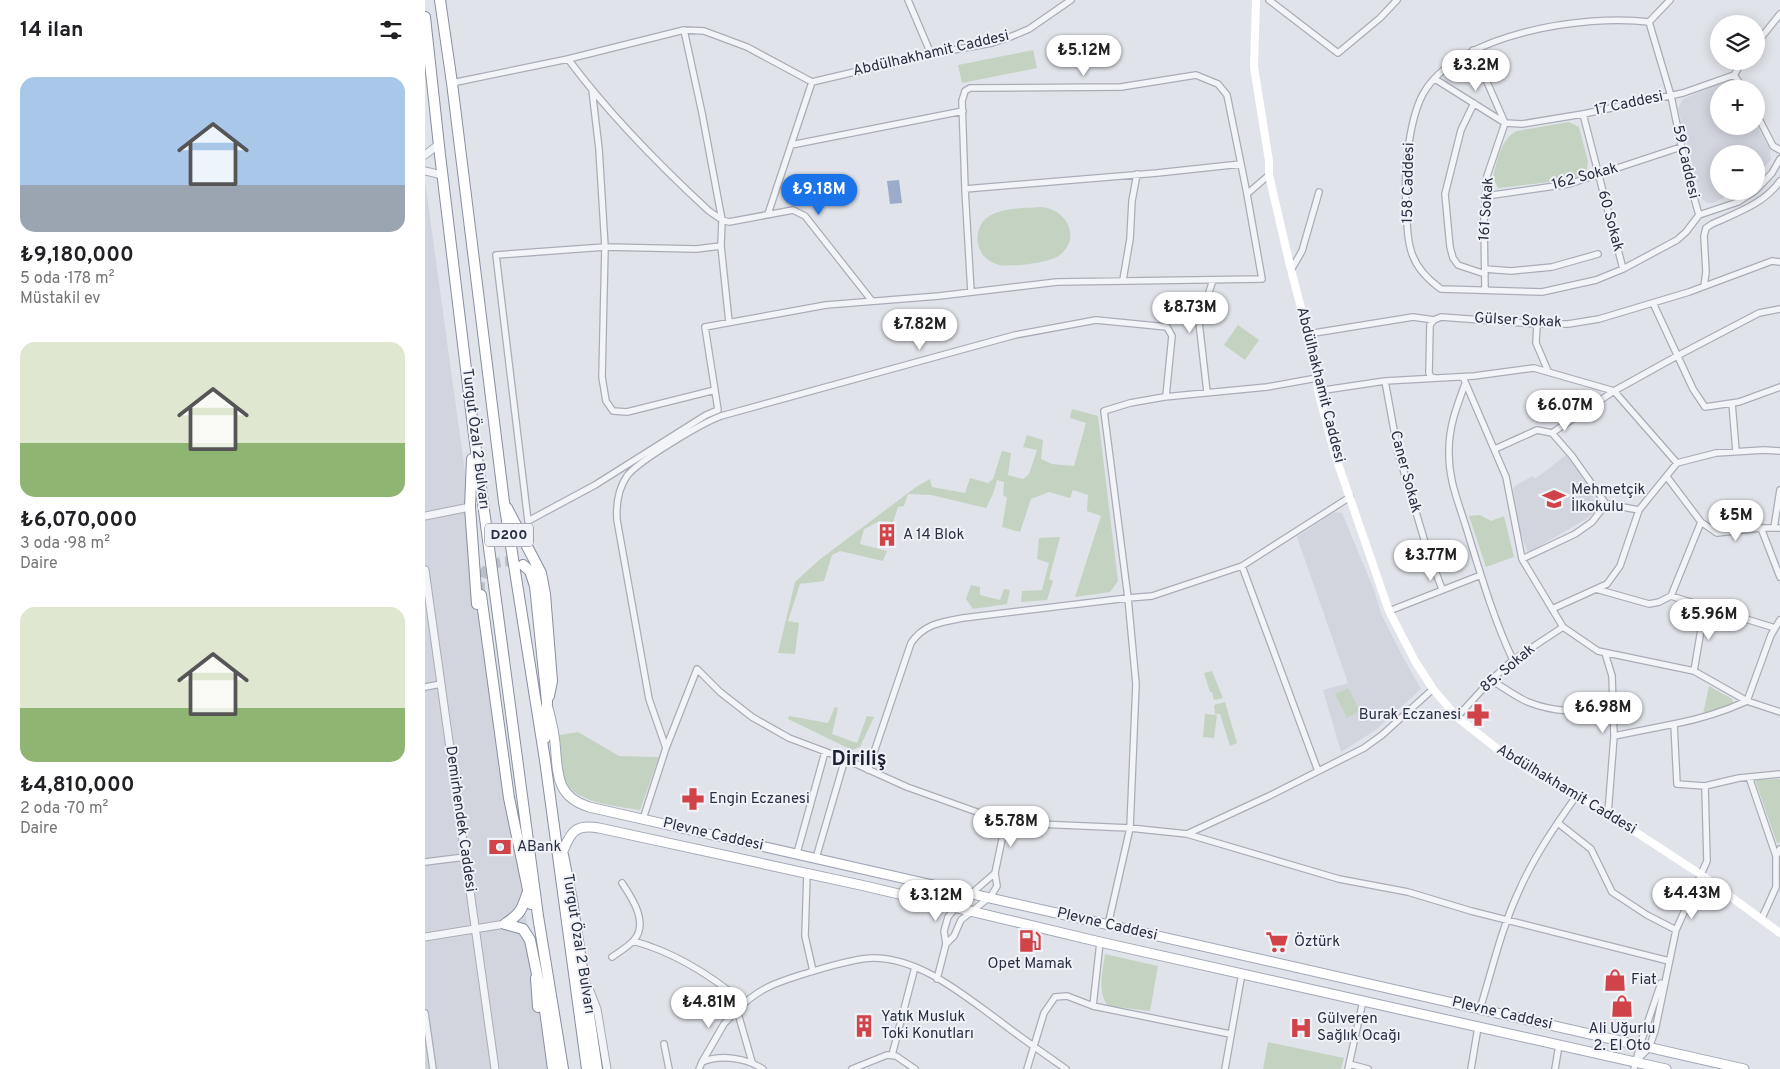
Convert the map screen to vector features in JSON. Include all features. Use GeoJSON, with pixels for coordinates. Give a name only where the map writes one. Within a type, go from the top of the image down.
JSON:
{"type":"FeatureCollection","features":[{"type":"Feature","properties":{"kind":"highway","name":"Turgut Özal 2 Bulvarı"},"geometry":{"type":"LineString","coordinates":[[440,0],[504,502],[545,760],[587,1069]]}},
{"type":"Feature","properties":{"kind":"highway","name":"Turgut Özal 2 Bulvarı"},"geometry":{"type":"LineString","coordinates":[[425,17],[442,175],[474,435],[537,907],[563,1069]]}},
{"type":"Feature","properties":{"kind":"highway"},"geometry":{"type":"LineString","coordinates":[[474,435],[470,507],[473,569],[480,641],[491,711],[503,742]]}},
{"type":"Feature","properties":{"kind":"highway","name":"Turgut Özal 2 Bulvarı"},"geometry":{"type":"LineString","coordinates":[[504,502],[537,563],[544,585],[552,681],[547,702]]}},
{"type":"Feature","properties":{"kind":"highway","name":"Turgut Özal 2 Bulvarı"},"geometry":{"type":"LineString","coordinates":[[523,564],[530,571],[535,586],[547,702],[545,760],[563,851],[597,1069]]}},
{"type":"Feature","properties":{"kind":"highway","name":"Turgut Özal 2 Bulvarı"},"geometry":{"type":"LineString","coordinates":[[481,595],[503,742],[509,798],[528,891],[549,979],[543,996],[553,1069]]}},
{"type":"Feature","properties":{"kind":"highway"},"geometry":{"type":"LineString","coordinates":[[505,924],[523,910],[528,891]]}},
{"type":"Feature","properties":{"kind":"highway"},"geometry":{"type":"LineString","coordinates":[[505,924],[523,929],[530,940],[547,1069]]}},
{"type":"Feature","properties":{"kind":"highway"},"geometry":{"type":"LineString","coordinates":[[536,978],[543,996]]}},
{"type":"Feature","properties":{"kind":"main road","name":"Abdülhakhamit Caddesi"},"geometry":{"type":"LineString","coordinates":[[1256,0],[1255,67],[1269,160],[1269,176],[1308,334],[1318,391],[1335,455],[1389,611],[1415,661],[1433,689],[1457,716],[1499,752],[1608,814],[1700,874],[1780,933]]}},
{"type":"Feature","properties":{"kind":"main road","name":"Plevne Caddesi"},"geometry":{"type":"LineString","coordinates":[[547,702],[555,741],[558,773],[563,789],[579,804],[1744,1069]]}},
{"type":"Feature","properties":{"kind":"main road","name":"Plevne Caddesi"},"geometry":{"type":"LineString","coordinates":[[563,851],[567,840],[575,830],[590,826],[807,873],[1100,942],[1559,1045],[1634,1066],[1666,1069]]}},
{"type":"Feature","properties":{"kind":"street"},"geometry":{"type":"LineString","coordinates":[[908,0],[931,54]]}},
{"type":"Feature","properties":{"kind":"street","name":"Abdülhakhamit Caddesi"},"geometry":{"type":"LineString","coordinates":[[811,82],[931,54],[992,43],[1029,28],[1071,0]]}},
{"type":"Feature","properties":{"kind":"street"},"geometry":{"type":"LineString","coordinates":[[1269,0],[1338,53],[1380,18],[1397,0]]}},
{"type":"Feature","properties":{"kind":"street"},"geometry":{"type":"LineString","coordinates":[[1649,22],[1670,0]]}},
{"type":"Feature","properties":{"kind":"street"},"geometry":{"type":"LineString","coordinates":[[1765,33],[1780,14]]}},
{"type":"Feature","properties":{"kind":"street","name":"158 Caddesi"},"geometry":{"type":"LineString","coordinates":[[1649,22],[1627,19],[1575,23],[1517,34],[1473,50],[1443,69],[1424,93],[1415,114],[1409,139],[1406,198],[1408,238],[1415,263],[1427,279],[1441,288],[1549,291],[1596,280],[1623,269],[1677,240],[1699,215]]}},
{"type":"Feature","properties":{"kind":"street","name":"59 Caddesi"},"geometry":{"type":"LineString","coordinates":[[1649,22],[1671,96],[1681,148],[1699,215]]}},
{"type":"Feature","properties":{"kind":"street"},"geometry":{"type":"LineString","coordinates":[[452,83],[568,59],[684,30],[705,31],[747,47],[811,82],[768,214]]}},
{"type":"Feature","properties":{"kind":"street"},"geometry":{"type":"LineString","coordinates":[[684,30],[703,112],[722,220],[721,246],[729,322]]}},
{"type":"Feature","properties":{"kind":"street"},"geometry":{"type":"LineString","coordinates":[[1473,50],[1505,123]]}},
{"type":"Feature","properties":{"kind":"street"},"geometry":{"type":"LineString","coordinates":[[568,59],[592,90],[685,189],[709,210],[722,220],[729,222],[793,210],[805,216],[872,301]]}},
{"type":"Feature","properties":{"kind":"street"},"geometry":{"type":"LineString","coordinates":[[1737,70],[1734,75],[1738,80]]}},
{"type":"Feature","properties":{"kind":"street","name":"17 Caddesi"},"geometry":{"type":"LineString","coordinates":[[1505,123],[1522,124],[1671,96],[1734,75]]}},
{"type":"Feature","properties":{"kind":"street"},"geometry":{"type":"LineString","coordinates":[[721,246],[696,249],[605,247],[496,255],[528,521],[595,485],[706,415],[718,410],[705,327],[826,305],[971,292],[1057,282],[1262,280],[1227,95],[1218,84],[1196,76],[1121,87],[970,88],[965,91],[963,101],[965,189],[971,292]]}},
{"type":"Feature","properties":{"kind":"street"},"geometry":{"type":"LineString","coordinates":[[1435,79],[1505,123]]}},
{"type":"Feature","properties":{"kind":"street"},"geometry":{"type":"LineString","coordinates":[[592,90],[599,149],[605,247],[602,377],[605,401],[613,411],[627,412],[715,390]]}},
{"type":"Feature","properties":{"kind":"street"},"geometry":{"type":"LineString","coordinates":[[1474,103],[1461,130],[1445,194],[1450,247],[1453,258],[1458,265],[1485,272],[1511,271],[1552,267],[1598,254]]}},
{"type":"Feature","properties":{"kind":"street"},"geometry":{"type":"LineString","coordinates":[[791,145],[963,110]]}},
{"type":"Feature","properties":{"kind":"street","name":"60 Sokak"},"geometry":{"type":"LineString","coordinates":[[1583,114],[1623,269]]}},
{"type":"Feature","properties":{"kind":"street","name":"161 Sokak"},"geometry":{"type":"LineString","coordinates":[[1485,290],[1484,220],[1487,176],[1505,123]]}},
{"type":"Feature","properties":{"kind":"street"},"geometry":{"type":"LineString","coordinates":[[1765,130],[1773,146],[1780,150]]}},
{"type":"Feature","properties":{"kind":"street"},"geometry":{"type":"LineString","coordinates":[[425,155],[439,144]]}},
{"type":"Feature","properties":{"kind":"street","name":"162 Sokak"},"geometry":{"type":"LineString","coordinates":[[1486,196],[1569,184],[1681,148]]}},
{"type":"Feature","properties":{"kind":"street"},"geometry":{"type":"LineString","coordinates":[[1765,181],[1773,173],[1780,159]]}},
{"type":"Feature","properties":{"kind":"street"},"geometry":{"type":"LineString","coordinates":[[965,189],[1241,164]]}},
{"type":"Feature","properties":{"kind":"street"},"geometry":{"type":"LineString","coordinates":[[425,171],[442,175]]}},
{"type":"Feature","properties":{"kind":"street"},"geometry":{"type":"LineString","coordinates":[[1123,280],[1130,239],[1132,202],[1137,174]]}},
{"type":"Feature","properties":{"kind":"street"},"geometry":{"type":"LineString","coordinates":[[1247,194],[1269,176]]}},
{"type":"Feature","properties":{"kind":"street"},"geometry":{"type":"LineString","coordinates":[[1704,286],[1706,272],[1704,236],[1706,228],[1711,224],[1753,206],[1773,190],[1780,181]]}},
{"type":"Feature","properties":{"kind":"street"},"geometry":{"type":"LineString","coordinates":[[1291,270],[1302,251],[1319,192]]}},
{"type":"Feature","properties":{"kind":"street"},"geometry":{"type":"LineString","coordinates":[[1699,215],[1741,200]]}},
{"type":"Feature","properties":{"kind":"street","name":"Gülser Sokak"},"geometry":{"type":"LineString","coordinates":[[1308,334],[1366,323],[1413,317],[1433,320],[1441,317],[1537,324],[1568,324],[1599,319],[1704,286],[1772,261],[1780,262]]}},
{"type":"Feature","properties":{"kind":"street"},"geometry":{"type":"LineString","coordinates":[[1207,392],[1199,322],[1213,280]]}},
{"type":"Feature","properties":{"kind":"street"},"geometry":{"type":"LineString","coordinates":[[1653,303],[1693,390],[1705,406],[1739,402],[1780,387]]}},
{"type":"Feature","properties":{"kind":"street"},"geometry":{"type":"LineString","coordinates":[[1552,433],[1614,391],[1677,356],[1759,313],[1780,309]]}},
{"type":"Feature","properties":{"kind":"street"},"geometry":{"type":"LineString","coordinates":[[666,748],[649,699],[617,520],[617,499],[622,485],[627,476],[640,464],[721,416],[1015,335],[1096,320],[1167,327],[1172,336],[1166,396]]}},
{"type":"Feature","properties":{"kind":"street"},"geometry":{"type":"LineString","coordinates":[[1433,320],[1430,325],[1429,372],[1431,377],[1437,379]]}},
{"type":"Feature","properties":{"kind":"street"},"geometry":{"type":"LineString","coordinates":[[1537,324],[1536,343],[1548,371]]}},
{"type":"Feature","properties":{"kind":"street"},"geometry":{"type":"LineString","coordinates":[[1318,391],[1385,382],[1463,377],[1535,368],[1614,391],[1677,463]]}},
{"type":"Feature","properties":{"kind":"street"},"geometry":{"type":"LineString","coordinates":[[1463,377],[1506,477],[1522,559],[1563,627],[1597,651],[1693,671],[1747,701],[1780,712]]}},
{"type":"Feature","properties":{"kind":"street"},"geometry":{"type":"LineString","coordinates":[[1108,925],[1130,828],[1136,684],[1128,598],[1104,411],[1130,403],[1166,396],[1267,387],[1317,378]]}},
{"type":"Feature","properties":{"kind":"street","name":"Caner Sokak"},"geometry":{"type":"LineString","coordinates":[[1385,382],[1398,452],[1427,549],[1442,589]]}},
{"type":"Feature","properties":{"kind":"street"},"geometry":{"type":"LineString","coordinates":[[1465,384],[1451,426],[1449,450],[1450,476],[1481,575],[1503,638],[1513,660]]}},
{"type":"Feature","properties":{"kind":"street"},"geometry":{"type":"LineString","coordinates":[[1732,403],[1736,452]]}},
{"type":"Feature","properties":{"kind":"street"},"geometry":{"type":"LineString","coordinates":[[1495,449],[1537,430],[1552,433],[1572,456],[1605,504],[1639,510]]}},
{"type":"Feature","properties":{"kind":"street"},"geometry":{"type":"LineString","coordinates":[[1552,609],[1607,584],[1620,566],[1639,510],[1677,463],[1716,453],[1780,451]]}},
{"type":"Feature","properties":{"kind":"street"},"geometry":{"type":"LineString","coordinates":[[1667,476],[1701,522],[1717,533],[1777,528],[1780,490]]}},
{"type":"Feature","properties":{"kind":"street"},"geometry":{"type":"LineString","coordinates":[[868,770],[911,643],[919,632],[937,623],[963,618],[1152,596],[1242,566],[1350,497]]}},
{"type":"Feature","properties":{"kind":"street"},"geometry":{"type":"LineString","coordinates":[[1522,559],[1575,534],[1592,522],[1605,504]]}},
{"type":"Feature","properties":{"kind":"street"},"geometry":{"type":"LineString","coordinates":[[425,516],[470,507]]}},
{"type":"Feature","properties":{"kind":"street"},"geometry":{"type":"LineString","coordinates":[[1596,589],[1649,604],[1659,602],[1671,596],[1701,522]]}},
{"type":"Feature","properties":{"kind":"street"},"geometry":{"type":"LineString","coordinates":[[1761,528],[1780,577]]}},
{"type":"Feature","properties":{"kind":"street"},"geometry":{"type":"LineString","coordinates":[[1242,566],[1318,771]]}},
{"type":"Feature","properties":{"kind":"street","name":"Demirhendek Caddesi"},"geometry":{"type":"LineString","coordinates":[[425,570],[495,1069]]}},
{"type":"Feature","properties":{"kind":"street"},"geometry":{"type":"LineString","coordinates":[[1389,611],[1481,575]]}},
{"type":"Feature","properties":{"kind":"street"},"geometry":{"type":"LineString","coordinates":[[1671,596],[1775,628]]}},
{"type":"Feature","properties":{"kind":"street"},"geometry":{"type":"LineString","coordinates":[[1693,671],[1705,606]]}},
{"type":"Feature","properties":{"kind":"street"},"geometry":{"type":"LineString","coordinates":[[1614,736],[1700,719],[1721,713],[1747,701],[1771,635],[1780,620]]}},
{"type":"Feature","properties":{"kind":"street","name":"85. Sokak"},"geometry":{"type":"LineString","coordinates":[[1457,716],[1513,660],[1563,627]]}},
{"type":"Feature","properties":{"kind":"street"},"geometry":{"type":"LineString","coordinates":[[1605,653],[1612,676],[1614,736],[1608,814]]}},
{"type":"Feature","properties":{"kind":"street"},"geometry":{"type":"LineString","coordinates":[[643,819],[666,748],[697,669],[720,692],[752,717],[789,738],[845,759],[907,787],[991,817],[1038,824],[1130,828],[1187,834],[1339,879],[1408,892],[1507,920],[1669,961]]}},
{"type":"Feature","properties":{"kind":"street"},"geometry":{"type":"LineString","coordinates":[[1491,680],[1528,702],[1548,708],[1613,712]]}},
{"type":"Feature","properties":{"kind":"street"},"geometry":{"type":"LineString","coordinates":[[425,687],[441,684]]}},
{"type":"Feature","properties":{"kind":"street"},"geometry":{"type":"LineString","coordinates":[[1187,834],[1269,796],[1364,748],[1433,689]]}},
{"type":"Feature","properties":{"kind":"street"},"geometry":{"type":"LineString","coordinates":[[1674,724],[1677,784],[1705,786],[1749,777],[1780,774]]}},
{"type":"Feature","properties":{"kind":"street"},"geometry":{"type":"LineString","coordinates":[[797,853],[825,752]]}},
{"type":"Feature","properties":{"kind":"street"},"geometry":{"type":"LineString","coordinates":[[816,858],[845,759]]}},
{"type":"Feature","properties":{"kind":"street"},"geometry":{"type":"LineString","coordinates":[[1749,777],[1776,856],[1776,886],[1762,918]]}},
{"type":"Feature","properties":{"kind":"street"},"geometry":{"type":"LineString","coordinates":[[1634,1066],[1644,1046],[1655,1031],[1676,930],[1707,861],[1705,786]]}},
{"type":"Feature","properties":{"kind":"street"},"geometry":{"type":"LineString","coordinates":[[1480,1009],[1507,920],[1518,892],[1536,857],[1577,795]]}},
{"type":"Feature","properties":{"kind":"street"},"geometry":{"type":"LineString","coordinates":[[946,944],[954,936],[961,920],[989,898],[997,886],[995,873],[1006,820]]}},
{"type":"Feature","properties":{"kind":"street"},"geometry":{"type":"LineString","coordinates":[[1558,823],[1591,849],[1612,892],[1647,915],[1676,930]]}},
{"type":"Feature","properties":{"kind":"street"},"geometry":{"type":"LineString","coordinates":[[1776,856],[1780,849]]}},
{"type":"Feature","properties":{"kind":"street"},"geometry":{"type":"LineString","coordinates":[[425,862],[465,857]]}},
{"type":"Feature","properties":{"kind":"street"},"geometry":{"type":"LineString","coordinates":[[807,873],[805,936],[813,971]]}},
{"type":"Feature","properties":{"kind":"street"},"geometry":{"type":"LineString","coordinates":[[937,979],[946,944],[944,931],[949,917],[956,907],[995,873]]}},
{"type":"Feature","properties":{"kind":"street"},"geometry":{"type":"LineString","coordinates":[[612,957],[633,941],[639,932],[639,919],[634,901],[622,883]]}},
{"type":"Feature","properties":{"kind":"street"},"geometry":{"type":"LineString","coordinates":[[425,937],[505,924]]}},
{"type":"Feature","properties":{"kind":"street"},"geometry":{"type":"LineString","coordinates":[[633,941],[654,947],[711,978],[744,1003]]}},
{"type":"Feature","properties":{"kind":"street"},"geometry":{"type":"LineString","coordinates":[[1093,1006],[1100,942]]}},
{"type":"Feature","properties":{"kind":"street"},"geometry":{"type":"LineString","coordinates":[[699,1069],[724,1024],[744,1003],[767,986],[813,971],[872,958],[890,960],[915,967],[937,979],[954,989],[1066,1069]]}},
{"type":"Feature","properties":{"kind":"street"},"geometry":{"type":"LineString","coordinates":[[1634,1066],[1644,1046],[1669,961]]}},
{"type":"Feature","properties":{"kind":"street"},"geometry":{"type":"LineString","coordinates":[[892,1055],[915,967]]}},
{"type":"Feature","properties":{"kind":"street"},"geometry":{"type":"LineString","coordinates":[[1225,1069],[1242,973]]}},
{"type":"Feature","properties":{"kind":"street"},"geometry":{"type":"LineString","coordinates":[[584,976],[597,1009],[607,1069]]}},
{"type":"Feature","properties":{"kind":"street"},"geometry":{"type":"LineString","coordinates":[[1027,1069],[1044,1013],[1055,997],[1067,996],[1093,1006],[1230,1034]]}},
{"type":"Feature","properties":{"kind":"street"},"geometry":{"type":"LineString","coordinates":[[1363,1001],[1348,1067],[1368,1069]]}},
{"type":"Feature","properties":{"kind":"street"},"geometry":{"type":"LineString","coordinates":[[737,1010],[752,1062]]}},
{"type":"Feature","properties":{"kind":"street"},"geometry":{"type":"LineString","coordinates":[[425,1013],[433,1069]]}},
{"type":"Feature","properties":{"kind":"street"},"geometry":{"type":"LineString","coordinates":[[1471,1069],[1479,1027]]}},
{"type":"Feature","properties":{"kind":"street"},"geometry":{"type":"LineString","coordinates":[[664,1044],[669,1069]]}},
{"type":"Feature","properties":{"kind":"street"},"geometry":{"type":"LineString","coordinates":[[1555,1069],[1559,1045]]}},
{"type":"Feature","properties":{"kind":"street"},"geometry":{"type":"LineString","coordinates":[[851,1069],[887,1055],[896,1056],[915,1069]]}},
{"type":"Feature","properties":{"kind":"street"},"geometry":{"type":"LineString","coordinates":[[702,1062],[713,1057],[723,1057],[752,1062],[763,1069]]}},
{"type":"Feature","properties":{"kind":"shaded area"},"geometry":{"type":"Polygon","coordinates":[[[1710,88],[1710,135],[1762,135],[1770,149],[1771,160],[1765,166],[1765,145],[1710,145],[1710,200],[1719,200],[1713,203],[1707,203],[1701,198],[1678,109],[1683,99],[1710,88]]]}},
{"type":"Feature","properties":{"kind":"shaded area"},"geometry":{"type":"Polygon","coordinates":[[[425,181],[547,1069],[425,1069],[425,181]]]}},
{"type":"Feature","properties":{"kind":"shaded area","name":"Mehmetçik İlkokulu"},"geometry":{"type":"Polygon","coordinates":[[[1566,455],[1592,494],[1596,504],[1596,511],[1586,519],[1528,553],[1519,529],[1513,489],[1516,485],[1533,476],[1535,479],[1566,455]]]}},
{"type":"Feature","properties":{"kind":"shaded area"},"geometry":{"type":"Polygon","coordinates":[[[1334,512],[1342,513],[1374,590],[1382,616],[1421,689],[1377,729],[1341,752],[1323,690],[1348,683],[1297,537],[1334,512]]]}},
{"type":"Feature","properties":{"kind":"green space"},"geometry":{"type":"Polygon","coordinates":[[[1033,50],[1037,68],[962,83],[958,65],[1033,50]]]}},
{"type":"Feature","properties":{"kind":"green space"},"geometry":{"type":"Polygon","coordinates":[[[1569,122],[1579,127],[1588,162],[1586,174],[1567,180],[1498,188],[1493,177],[1503,145],[1512,134],[1517,131],[1569,122]]]}},
{"type":"Feature","properties":{"kind":"green space"},"geometry":{"type":"Polygon","coordinates":[[[1040,207],[1057,212],[1068,225],[1070,240],[1067,248],[1060,255],[1040,262],[1021,265],[999,265],[983,255],[978,245],[977,236],[981,224],[987,218],[994,213],[1012,209],[1040,207]]]}},
{"type":"Feature","properties":{"kind":"green space"},"geometry":{"type":"Polygon","coordinates":[[[1238,325],[1259,340],[1245,360],[1224,345],[1238,325]]]}},
{"type":"Feature","properties":{"kind":"green space"},"geometry":{"type":"Polygon","coordinates":[[[1072,409],[1098,416],[1118,581],[1110,592],[1075,597],[1101,516],[1087,511],[1088,495],[1073,490],[1070,498],[1049,492],[1031,499],[1020,532],[1002,527],[1007,498],[1003,495],[1004,482],[997,480],[986,508],[931,495],[908,494],[904,506],[898,507],[893,522],[880,521],[864,529],[860,544],[887,551],[883,561],[840,551],[832,555],[824,581],[800,584],[788,621],[799,623],[795,654],[778,653],[795,582],[819,560],[916,487],[930,479],[932,487],[965,493],[970,478],[988,483],[993,479],[1002,451],[1011,453],[1008,475],[1023,479],[1029,474],[1037,450],[1023,447],[1027,435],[1043,440],[1041,459],[1052,464],[1074,466],[1086,423],[1070,418],[1072,409]]]}},
{"type":"Feature","properties":{"kind":"green space"},"geometry":{"type":"Polygon","coordinates":[[[1480,515],[1491,521],[1504,516],[1514,557],[1486,567],[1469,516],[1480,515]]]}},
{"type":"Feature","properties":{"kind":"green space"},"geometry":{"type":"Polygon","coordinates":[[[1060,537],[1049,579],[1053,581],[1047,600],[1021,602],[1022,591],[1042,590],[1049,563],[1037,559],[1039,538],[1060,537]]]}},
{"type":"Feature","properties":{"kind":"green space"},"geometry":{"type":"Polygon","coordinates":[[[971,585],[980,587],[980,595],[1000,600],[1004,589],[1010,590],[1007,604],[973,609],[966,599],[971,585]]]}},
{"type":"Feature","properties":{"kind":"green space"},"geometry":{"type":"Polygon","coordinates":[[[1212,671],[1223,698],[1214,700],[1212,692],[1210,692],[1204,673],[1212,671]]]}},
{"type":"Feature","properties":{"kind":"green space"},"geometry":{"type":"Polygon","coordinates":[[[1709,686],[1732,699],[1733,703],[1722,710],[1703,714],[1709,686]]]}},
{"type":"Feature","properties":{"kind":"green space"},"geometry":{"type":"Polygon","coordinates":[[[1348,688],[1360,711],[1347,718],[1335,694],[1348,688]]]}},
{"type":"Feature","properties":{"kind":"green space"},"geometry":{"type":"Polygon","coordinates":[[[1225,702],[1237,743],[1230,746],[1220,714],[1215,714],[1214,705],[1225,702]]]}},
{"type":"Feature","properties":{"kind":"green space"},"geometry":{"type":"Polygon","coordinates":[[[835,707],[838,708],[832,734],[857,743],[867,716],[874,717],[860,747],[852,750],[788,719],[789,716],[828,723],[835,707]]]}},
{"type":"Feature","properties":{"kind":"green space"},"geometry":{"type":"Polygon","coordinates":[[[1205,714],[1217,715],[1214,738],[1203,737],[1205,714]]]}},
{"type":"Feature","properties":{"kind":"green space"},"geometry":{"type":"Polygon","coordinates":[[[578,732],[619,756],[659,757],[640,810],[583,797],[566,784],[560,760],[559,735],[578,732]]]}},
{"type":"Feature","properties":{"kind":"green space"},"geometry":{"type":"Polygon","coordinates":[[[1780,779],[1780,840],[1777,843],[1755,780],[1780,779]]]}},
{"type":"Feature","properties":{"kind":"green space"},"geometry":{"type":"Polygon","coordinates":[[[1105,954],[1158,966],[1150,1011],[1108,1006],[1102,988],[1105,954]]]}},
{"type":"Feature","properties":{"kind":"green space"},"geometry":{"type":"Polygon","coordinates":[[[1268,1042],[1344,1058],[1341,1069],[1263,1069],[1268,1042]]]}},
{"type":"Feature","properties":{"kind":"water"},"geometry":{"type":"Polygon","coordinates":[[[899,180],[902,203],[890,204],[887,181],[899,180]]]}},
{"type":"Feature","properties":{"kind":"tunnel"},"geometry":{"type":"LineString","coordinates":[[480,592],[482,576],[491,566],[504,561],[520,563]]}},
{"type":"Feature","properties":{"kind":"place","name":"Mehmetçik İlkokulu"},"geometry":{"type":"Point","coordinates":[1554,499]}},
{"type":"Feature","properties":{"kind":"place","name":"A 14 Blok"},"geometry":{"type":"Point","coordinates":[887,535]}},
{"type":"Feature","properties":{"kind":"place","name":"Burak Eczanesi"},"geometry":{"type":"Point","coordinates":[1478,715]}},
{"type":"Feature","properties":{"kind":"place","name":"Engin Eczanesi"},"geometry":{"type":"Point","coordinates":[693,799]}},
{"type":"Feature","properties":{"kind":"place","name":"ABank"},"geometry":{"type":"Point","coordinates":[500,847]}},
{"type":"Feature","properties":{"kind":"place","name":"Opet Mamak"},"geometry":{"type":"Point","coordinates":[1030,941]}},
{"type":"Feature","properties":{"kind":"place","name":"Öztürk"},"geometry":{"type":"Point","coordinates":[1277,942]}},
{"type":"Feature","properties":{"kind":"place","name":"Fiat"},"geometry":{"type":"Point","coordinates":[1615,980]}},
{"type":"Feature","properties":{"kind":"place","name":"Ali Uğurlu 2. El Oto"},"geometry":{"type":"Point","coordinates":[1622,1006]}},
{"type":"Feature","properties":{"kind":"place","name":"Yatık Musluk Toki Konutları"},"geometry":{"type":"Point","coordinates":[864,1026]}},
{"type":"Feature","properties":{"kind":"place","name":"Gülveren Sağlık Ocağı"},"geometry":{"type":"Point","coordinates":[1301,1028]}},
{"type":"Feature","properties":{"kind":"district","name":"Diriliş"},"geometry":{"type":"Point","coordinates":[859,760]}}]}
